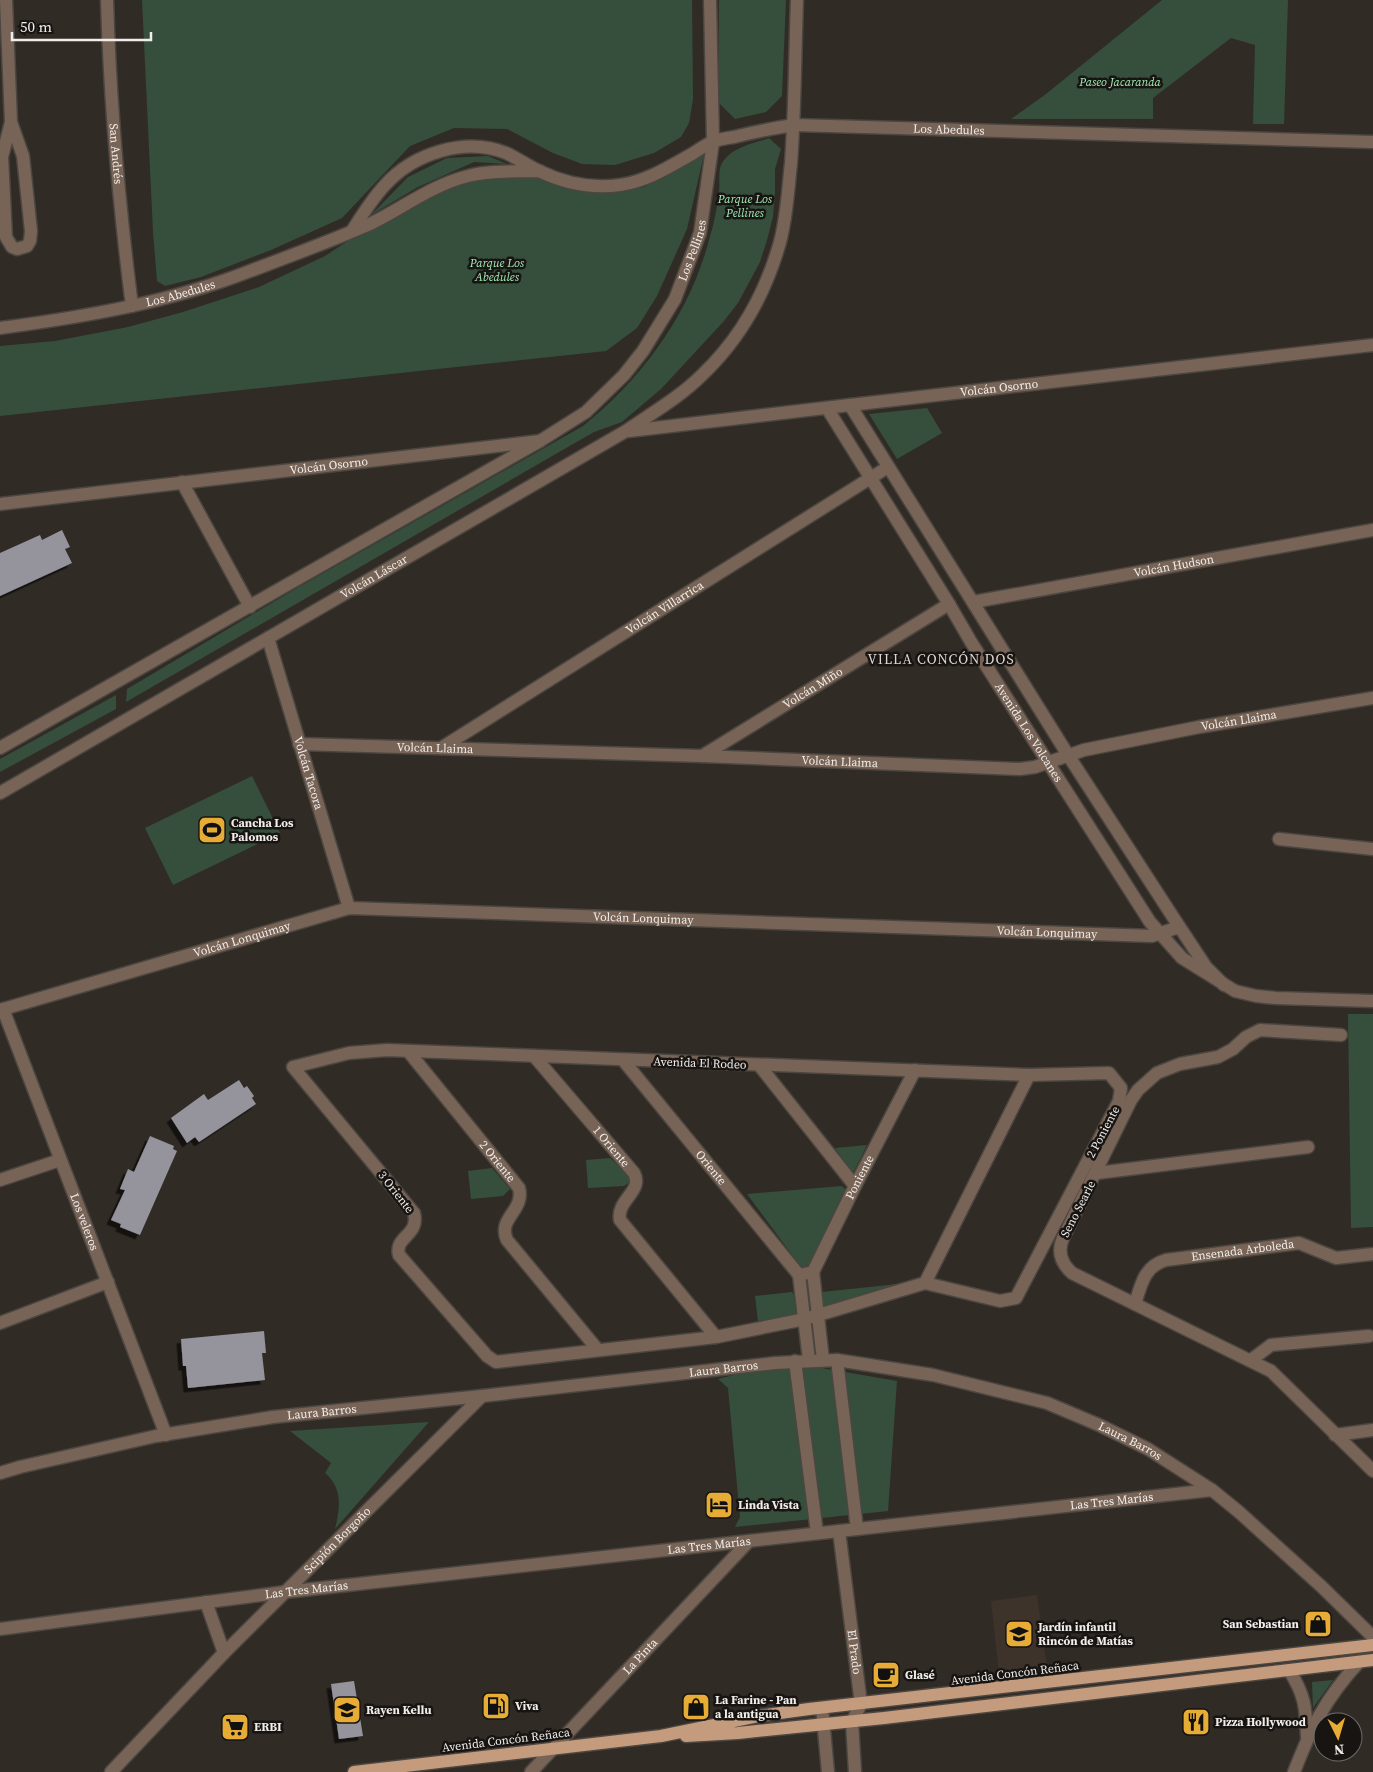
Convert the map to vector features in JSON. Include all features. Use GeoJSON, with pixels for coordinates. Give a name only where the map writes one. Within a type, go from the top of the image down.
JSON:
{"type":"FeatureCollection","features":[{"type":"Feature","properties":{"kind":"main road","name":"Avenida Concón Reñaca"},"geometry":{"type":"LineString","coordinates":[[354,1772],[661,1736],[758,1716],[1373,1644]]}},
{"type":"Feature","properties":{"kind":"main road","name":"Avenida Concón Reñaca"},"geometry":{"type":"LineString","coordinates":[[661,1736],[714,1735],[852,1722],[1373,1660]]}},
{"type":"Feature","properties":{"kind":"street"},"geometry":{"type":"LineString","coordinates":[[6,0],[11,122],[23,156],[31,231],[27,246],[17,249],[12,247],[6,237],[2,156],[11,122]]}},
{"type":"Feature","properties":{"kind":"street","name":"San Andrés"},"geometry":{"type":"LineString","coordinates":[[107,0],[124,243],[132,306]]}},
{"type":"Feature","properties":{"kind":"street","name":"Los Pellines"},"geometry":{"type":"LineString","coordinates":[[540,441],[586,412],[624,375],[643,351],[675,299],[700,233],[712,142],[710,0]]}},
{"type":"Feature","properties":{"kind":"street"},"geometry":{"type":"LineString","coordinates":[[626,431],[682,393],[702,375],[727,348],[752,311],[764,288],[780,241],[788,192],[794,125],[797,0]]}},
{"type":"Feature","properties":{"kind":"street","name":"Los Abedules"},"geometry":{"type":"LineString","coordinates":[[352,231],[385,185],[397,174],[420,159],[440,151],[462,146],[506,153],[540,172],[574,184],[594,186],[619,185],[641,180],[667,168],[712,142],[794,125],[1373,142]]}},
{"type":"Feature","properties":{"kind":"street","name":"Los Abedules"},"geometry":{"type":"LineString","coordinates":[[0,328],[48,322],[132,306],[209,286],[371,223],[443,184],[470,175],[496,172],[540,172]]}},
{"type":"Feature","properties":{"kind":"street","name":"Volcán Osorno"},"geometry":{"type":"LineString","coordinates":[[626,431],[1373,345]]}},
{"type":"Feature","properties":{"kind":"street","name":"Avenida Los Volcanes"},"geometry":{"type":"LineString","coordinates":[[850,405],[1068,755],[1206,967],[1224,985]]}},
{"type":"Feature","properties":{"kind":"street","name":"Avenida Los Volcanes"},"geometry":{"type":"LineString","coordinates":[[827,408],[971,642],[1150,922],[1182,958],[1235,991],[1256,996],[1373,1001]]}},
{"type":"Feature","properties":{"kind":"street","name":"Volcán Láscar"},"geometry":{"type":"LineString","coordinates":[[0,793],[626,431]]}},
{"type":"Feature","properties":{"kind":"street"},"geometry":{"type":"LineString","coordinates":[[0,748],[540,441]]}},
{"type":"Feature","properties":{"kind":"street","name":"Volcán Osorno"},"geometry":{"type":"LineString","coordinates":[[0,504],[540,441]]}},
{"type":"Feature","properties":{"kind":"street","name":"Volcán Villarrica"},"geometry":{"type":"LineString","coordinates":[[440,748],[888,467]]}},
{"type":"Feature","properties":{"kind":"street"},"geometry":{"type":"LineString","coordinates":[[182,482],[250,607]]}},
{"type":"Feature","properties":{"kind":"street","name":"Volcán Hudson"},"geometry":{"type":"LineString","coordinates":[[973,602],[1373,530]]}},
{"type":"Feature","properties":{"kind":"street","name":"Volcán Miño"},"geometry":{"type":"LineString","coordinates":[[702,756],[949,604]]}},
{"type":"Feature","properties":{"kind":"street","name":"Volcán Tacora"},"geometry":{"type":"LineString","coordinates":[[268,638],[349,908]]}},
{"type":"Feature","properties":{"kind":"street","name":"Volcán Llaima"},"geometry":{"type":"LineString","coordinates":[[299,744],[702,756],[1020,769],[1035,767],[1084,750],[1199,727],[1373,698]]}},
{"type":"Feature","properties":{"kind":"street"},"geometry":{"type":"LineString","coordinates":[[1279,839],[1373,849]]}},
{"type":"Feature","properties":{"kind":"street","name":"Volcán Lonquimay"},"geometry":{"type":"LineString","coordinates":[[2,1010],[349,908],[1152,936],[1161,935],[1180,927]]}},
{"type":"Feature","properties":{"kind":"street","name":"Los veleros"},"geometry":{"type":"LineString","coordinates":[[2,1010],[166,1435]]}},
{"type":"Feature","properties":{"kind":"street","name":"Seno Searle"},"geometry":{"type":"LineString","coordinates":[[1342,1035],[1260,1030],[1246,1036],[1233,1049],[1218,1057],[1180,1064],[1157,1073],[1143,1085],[1131,1100],[1061,1242],[1060,1256],[1072,1273],[1271,1371],[1373,1471]]}},
{"type":"Feature","properties":{"kind":"street","name":"Avenida El Rodeo"},"geometry":{"type":"LineString","coordinates":[[293,1068],[349,1053],[378,1050],[1028,1075],[1109,1073]]}},
{"type":"Feature","properties":{"kind":"street","name":"2 Oriente"},"geometry":{"type":"LineString","coordinates":[[408,1051],[519,1188],[520,1201],[504,1228],[507,1240],[598,1350]]}},
{"type":"Feature","properties":{"kind":"street","name":"1 Oriente"},"geometry":{"type":"LineString","coordinates":[[534,1056],[636,1177],[636,1185],[621,1206],[620,1220],[716,1336]]}},
{"type":"Feature","properties":{"kind":"street","name":"Oriente"},"geometry":{"type":"LineString","coordinates":[[623,1060],[799,1274]]}},
{"type":"Feature","properties":{"kind":"street"},"geometry":{"type":"LineString","coordinates":[[759,1065],[855,1186]]}},
{"type":"Feature","properties":{"kind":"street","name":"3 Oriente"},"geometry":{"type":"LineString","coordinates":[[293,1068],[414,1213],[415,1224],[413,1230],[398,1246],[400,1255],[487,1356],[496,1362],[598,1350]]}},
{"type":"Feature","properties":{"kind":"street","name":"Poniente"},"geometry":{"type":"LineString","coordinates":[[813,1272],[915,1070]]}},
{"type":"Feature","properties":{"kind":"street","name":"2 Poniente"},"geometry":{"type":"LineString","coordinates":[[925,1283],[1000,1301],[1016,1298],[1119,1101],[1121,1088],[1109,1073]]}},
{"type":"Feature","properties":{"kind":"street"},"geometry":{"type":"LineString","coordinates":[[598,1350],[716,1336],[804,1318],[925,1283],[1028,1075]]}},
{"type":"Feature","properties":{"kind":"street"},"geometry":{"type":"LineString","coordinates":[[1097,1172],[1308,1147]]}},
{"type":"Feature","properties":{"kind":"street"},"geometry":{"type":"LineString","coordinates":[[0,1180],[60,1160]]}},
{"type":"Feature","properties":{"kind":"street","name":"Ensenada Arboleda"},"geometry":{"type":"LineString","coordinates":[[1135,1304],[1147,1272],[1159,1262],[1166,1260],[1299,1243],[1336,1258],[1373,1254]]}},
{"type":"Feature","properties":{"kind":"street"},"geometry":{"type":"LineString","coordinates":[[809,1360],[799,1274],[813,1272],[823,1360]]}},
{"type":"Feature","properties":{"kind":"street"},"geometry":{"type":"LineString","coordinates":[[0,1323],[108,1282]]}},
{"type":"Feature","properties":{"kind":"street"},"geometry":{"type":"LineString","coordinates":[[1251,1360],[1271,1345],[1369,1336]]}},
{"type":"Feature","properties":{"kind":"street"},"geometry":{"type":"LineString","coordinates":[[837,1360],[857,1529]]}},
{"type":"Feature","properties":{"kind":"street","name":"Laura Barros"},"geometry":{"type":"LineString","coordinates":[[0,1473],[166,1435],[273,1417],[795,1361],[837,1360],[952,1378],[1047,1403],[1099,1425],[1148,1450],[1212,1490],[1246,1518],[1322,1587],[1373,1638]]}},
{"type":"Feature","properties":{"kind":"street"},"geometry":{"type":"LineString","coordinates":[[795,1361],[816,1533]]}},
{"type":"Feature","properties":{"kind":"street","name":"Scipión Borgoño"},"geometry":{"type":"LineString","coordinates":[[111,1772],[224,1653],[482,1396]]}},
{"type":"Feature","properties":{"kind":"street"},"geometry":{"type":"LineString","coordinates":[[1335,1435],[1373,1430]]}},
{"type":"Feature","properties":{"kind":"street","name":"Las Tres Marías"},"geometry":{"type":"LineString","coordinates":[[0,1629],[285,1592],[1212,1490]]}},
{"type":"Feature","properties":{"kind":"street","name":"El Prado"},"geometry":{"type":"LineString","coordinates":[[839,1531],[861,1704]]}},
{"type":"Feature","properties":{"kind":"street","name":"La Pinta"},"geometry":{"type":"LineString","coordinates":[[531,1772],[749,1541]]}},
{"type":"Feature","properties":{"kind":"street"},"geometry":{"type":"LineString","coordinates":[[206,1602],[224,1653]]}},
{"type":"Feature","properties":{"kind":"street"},"geometry":{"type":"LineString","coordinates":[[1294,1772],[1317,1717],[1331,1694],[1359,1662]]}},
{"type":"Feature","properties":{"kind":"street"},"geometry":{"type":"LineString","coordinates":[[1289,1670],[1297,1682],[1306,1707],[1307,1739]]}},
{"type":"Feature","properties":{"kind":"street"},"geometry":{"type":"LineString","coordinates":[[856,1772],[852,1722],[861,1704]]}},
{"type":"Feature","properties":{"kind":"street"},"geometry":{"type":"LineString","coordinates":[[822,1708],[828,1772]]}},
{"type":"Feature","properties":{"kind":"shaded area","name":"Jardín infantil Rincón de Matías"},"geometry":{"type":"Polygon","coordinates":[[[1037,1595],[1047,1668],[999,1673],[991,1601],[1037,1595]]]}},
{"type":"Feature","properties":{"kind":"green space"},"geometry":{"type":"Polygon","coordinates":[[[142,0],[692,0],[693,99],[689,123],[681,137],[654,153],[615,165],[582,164],[553,153],[507,129],[454,128],[410,146],[342,218],[271,250],[201,277],[165,286],[157,281],[153,232],[142,0]]]}},
{"type":"Feature","properties":{"kind":"green space"},"geometry":{"type":"Polygon","coordinates":[[[719,0],[786,0],[782,96],[766,112],[735,119],[718,102],[719,0]]]}},
{"type":"Feature","properties":{"kind":"green space","name":"Paseo Jacaranda"},"geometry":{"type":"Polygon","coordinates":[[[1162,0],[1288,0],[1284,124],[1253,124],[1255,45],[1231,38],[1153,98],[1153,119],[1011,119],[1046,94],[1162,0]]]}},
{"type":"Feature","properties":{"kind":"green space","name":"Parque Los Pellines"},"geometry":{"type":"Polygon","coordinates":[[[769,138],[781,149],[775,169],[773,217],[760,262],[738,303],[724,321],[661,389],[622,422],[594,432],[126,702],[127,689],[297,588],[583,426],[605,408],[644,366],[661,343],[690,293],[701,267],[715,216],[721,165],[736,150],[769,138]]]}},
{"type":"Feature","properties":{"kind":"green space","name":"Parque Los Abedules"},"geometry":{"type":"Polygon","coordinates":[[[704,154],[687,229],[657,296],[637,328],[606,351],[0,416],[0,346],[55,341],[128,327],[183,312],[259,287],[325,256],[357,235],[378,228],[423,200],[483,178],[519,176],[537,178],[573,190],[594,193],[620,191],[644,187],[704,154]]]}},
{"type":"Feature","properties":{"kind":"green space"},"geometry":{"type":"Polygon","coordinates":[[[488,156],[507,164],[474,162],[418,187],[371,215],[408,177],[447,158],[488,156]]]}},
{"type":"Feature","properties":{"kind":"green space"},"geometry":{"type":"Polygon","coordinates":[[[927,408],[942,433],[897,459],[869,414],[927,408]]]}},
{"type":"Feature","properties":{"kind":"green space"},"geometry":{"type":"Polygon","coordinates":[[[116,695],[116,709],[0,772],[0,759],[116,695]]]}},
{"type":"Feature","properties":{"kind":"green space","name":"Cancha Los Palomos"},"geometry":{"type":"Polygon","coordinates":[[[252,776],[280,833],[173,885],[145,828],[252,776]]]}},
{"type":"Feature","properties":{"kind":"green space"},"geometry":{"type":"Polygon","coordinates":[[[1348,1014],[1373,1014],[1373,1227],[1351,1228],[1348,1014]]]}},
{"type":"Feature","properties":{"kind":"green space"},"geometry":{"type":"Polygon","coordinates":[[[867,1145],[853,1173],[835,1148],[867,1145]]]}},
{"type":"Feature","properties":{"kind":"green space"},"geometry":{"type":"Polygon","coordinates":[[[610,1158],[628,1174],[630,1182],[624,1186],[588,1188],[586,1160],[610,1158]]]}},
{"type":"Feature","properties":{"kind":"green space"},"geometry":{"type":"Polygon","coordinates":[[[492,1168],[510,1189],[503,1196],[471,1199],[468,1171],[492,1168]]]}},
{"type":"Feature","properties":{"kind":"green space"},"geometry":{"type":"Polygon","coordinates":[[[842,1186],[846,1190],[808,1267],[813,1312],[808,1313],[801,1267],[747,1194],[842,1186]]]}},
{"type":"Feature","properties":{"kind":"green space"},"geometry":{"type":"Polygon","coordinates":[[[907,1283],[824,1307],[822,1292],[907,1283]]]}},
{"type":"Feature","properties":{"kind":"green space"},"geometry":{"type":"Polygon","coordinates":[[[792,1292],[797,1316],[758,1321],[755,1296],[792,1292]]]}},
{"type":"Feature","properties":{"kind":"green space"},"geometry":{"type":"Polygon","coordinates":[[[816,1367],[897,1381],[888,1511],[735,1527],[740,1517],[728,1388],[718,1379],[746,1372],[816,1367]]]}},
{"type":"Feature","properties":{"kind":"green space"},"geometry":{"type":"Polygon","coordinates":[[[429,1422],[335,1529],[339,1499],[335,1485],[325,1473],[331,1463],[290,1431],[429,1422]]]}},
{"type":"Feature","properties":{"kind":"green space"},"geometry":{"type":"Polygon","coordinates":[[[1333,1680],[1313,1708],[1312,1682],[1333,1680]]]}},
{"type":"Feature","properties":{"kind":"building"},"geometry":{"type":"Polygon","coordinates":[[[62,530],[70,547],[65,549],[72,563],[0,596],[0,553],[40,535],[42,540],[62,530]]]}},
{"type":"Feature","properties":{"kind":"building"},"geometry":{"type":"Polygon","coordinates":[[[239,1080],[244,1088],[247,1086],[254,1096],[252,1098],[256,1104],[199,1142],[195,1137],[187,1143],[171,1118],[204,1094],[208,1100],[239,1080]]]}},
{"type":"Feature","properties":{"kind":"building"},"geometry":{"type":"Polygon","coordinates":[[[150,1136],[174,1146],[173,1149],[177,1151],[140,1235],[120,1227],[121,1224],[111,1220],[125,1190],[120,1189],[128,1169],[134,1172],[150,1136]]]}},
{"type":"Feature","properties":{"kind":"building"},"geometry":{"type":"Polygon","coordinates":[[[264,1331],[266,1353],[262,1353],[265,1380],[188,1388],[186,1366],[183,1366],[181,1339],[264,1331]]]}},
{"type":"Feature","properties":{"kind":"building","name":"Rayen Kellu"},"geometry":{"type":"Polygon","coordinates":[[[354,1681],[363,1736],[339,1739],[331,1684],[354,1681]]]}},
{"type":"Feature","properties":{"kind":"place","name":"Cancha Los Palomos"},"geometry":{"type":"Point","coordinates":[212,830]}},
{"type":"Feature","properties":{"kind":"place","name":"Linda Vista"},"geometry":{"type":"Point","coordinates":[719,1505]}},
{"type":"Feature","properties":{"kind":"place","name":"San Sebastian"},"geometry":{"type":"Point","coordinates":[1318,1624]}},
{"type":"Feature","properties":{"kind":"place","name":"Jardín infantil Rincón de Matías"},"geometry":{"type":"Point","coordinates":[1019,1634]}},
{"type":"Feature","properties":{"kind":"place","name":"Glasé"},"geometry":{"type":"Point","coordinates":[886,1675]}},
{"type":"Feature","properties":{"kind":"place","name":"Viva"},"geometry":{"type":"Point","coordinates":[496,1706]}},
{"type":"Feature","properties":{"kind":"place","name":"La Farine - Pan a la antigua"},"geometry":{"type":"Point","coordinates":[696,1707]}},
{"type":"Feature","properties":{"kind":"place","name":"Rayen Kellu"},"geometry":{"type":"Point","coordinates":[347,1710]}},
{"type":"Feature","properties":{"kind":"place","name":"Pizza Hollywood"},"geometry":{"type":"Point","coordinates":[1196,1722]}},
{"type":"Feature","properties":{"kind":"place","name":"ERBI"},"geometry":{"type":"Point","coordinates":[235,1727]}},
{"type":"Feature","properties":{"kind":"district","name":"VILLA CONCÓN DOS"},"geometry":{"type":"Point","coordinates":[941,659]}}]}
